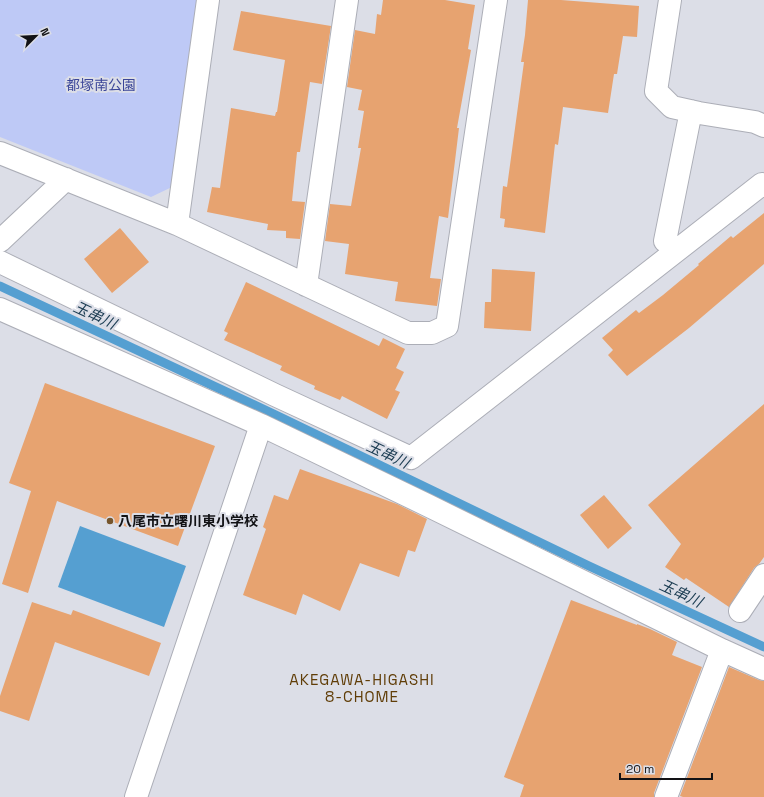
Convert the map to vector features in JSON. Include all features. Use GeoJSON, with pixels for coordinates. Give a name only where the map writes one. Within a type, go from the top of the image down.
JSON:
{"type":"FeatureCollection","features":[{"type":"Feature","properties":{"kind":"street"},"geometry":{"type":"LineString","coordinates":[[177,224],[208,0]]}},
{"type":"Feature","properties":{"kind":"street"},"geometry":{"type":"LineString","coordinates":[[306,285],[347,0]]}},
{"type":"Feature","properties":{"kind":"street"},"geometry":{"type":"LineString","coordinates":[[0,153],[177,224],[408,334],[432,333],[447,326],[496,0]]}},
{"type":"Feature","properties":{"kind":"street"},"geometry":{"type":"LineString","coordinates":[[670,0],[656,91],[672,107],[755,122],[764,126]]}},
{"type":"Feature","properties":{"kind":"street"},"geometry":{"type":"LineString","coordinates":[[665,241],[691,111]]}},
{"type":"Feature","properties":{"kind":"street"},"geometry":{"type":"LineString","coordinates":[[0,241],[66,179]]}},
{"type":"Feature","properties":{"kind":"street"},"geometry":{"type":"LineString","coordinates":[[0,262],[275,395],[411,458],[762,184],[764,186]]}},
{"type":"Feature","properties":{"kind":"street"},"geometry":{"type":"LineString","coordinates":[[0,309],[261,425],[427,504],[722,650],[764,669]]}},
{"type":"Feature","properties":{"kind":"street"},"geometry":{"type":"LineString","coordinates":[[136,797],[261,425]]}},
{"type":"Feature","properties":{"kind":"street"},"geometry":{"type":"LineString","coordinates":[[740,611],[764,575]]}},
{"type":"Feature","properties":{"kind":"street"},"geometry":{"type":"LineString","coordinates":[[666,797],[722,650]]}},
{"type":"Feature","properties":{"kind":"green space","name":"都塚南公園"},"geometry":{"type":"Polygon","coordinates":[[[0,0],[200,0],[174,186],[151,197],[0,137],[0,0]]]}},
{"type":"Feature","properties":{"kind":"shaded area"},"geometry":{"type":"Polygon","coordinates":[[[80,526],[186,566],[164,627],[58,587],[80,526]]]}},
{"type":"Feature","properties":{"kind":"building"},"geometry":{"type":"Polygon","coordinates":[[[383,0],[445,0],[475,5],[468,49],[471,50],[457,128],[459,128],[448,218],[439,216],[430,278],[441,279],[437,306],[395,301],[398,282],[345,274],[349,244],[325,241],[330,204],[351,206],[361,148],[358,148],[364,111],[358,110],[362,90],[347,87],[355,30],[375,34],[377,14],[381,15],[383,0]]]}},
{"type":"Feature","properties":{"kind":"building"},"geometry":{"type":"Polygon","coordinates":[[[528,0],[561,0],[639,6],[637,37],[623,36],[617,74],[614,74],[608,113],[563,107],[558,145],[555,144],[545,233],[504,227],[505,219],[500,218],[503,186],[507,187],[524,62],[521,62],[528,0]]]}},
{"type":"Feature","properties":{"kind":"building"},"geometry":{"type":"Polygon","coordinates":[[[241,11],[331,26],[322,84],[310,82],[300,152],[297,152],[292,201],[305,202],[300,239],[286,238],[286,231],[267,230],[268,224],[207,212],[212,187],[220,188],[231,108],[275,116],[277,112],[285,60],[233,50],[241,11]]]}},
{"type":"Feature","properties":{"kind":"building"},"geometry":{"type":"Polygon","coordinates":[[[764,213],[764,264],[689,328],[627,376],[608,355],[613,350],[602,338],[636,310],[639,313],[663,295],[731,236],[733,238],[764,213]]]}},
{"type":"Feature","properties":{"kind":"building"},"geometry":{"type":"Polygon","coordinates":[[[120,228],[149,262],[112,293],[84,259],[120,228]]]}},
{"type":"Feature","properties":{"kind":"building"},"geometry":{"type":"Polygon","coordinates":[[[492,269],[535,272],[531,331],[484,328],[485,302],[491,302],[492,269]]]}},
{"type":"Feature","properties":{"kind":"building"},"geometry":{"type":"Polygon","coordinates":[[[246,282],[379,346],[383,338],[405,349],[396,368],[404,372],[395,390],[400,392],[387,419],[342,396],[340,400],[314,389],[315,386],[280,370],[282,366],[224,340],[228,333],[224,331],[246,282]]]}},
{"type":"Feature","properties":{"kind":"building"},"geometry":{"type":"Polygon","coordinates":[[[45,383],[215,446],[178,546],[57,501],[28,593],[2,584],[31,491],[9,483],[45,383]]]}},
{"type":"Feature","properties":{"kind":"building"},"geometry":{"type":"Polygon","coordinates":[[[764,404],[764,557],[754,568],[729,607],[686,578],[684,580],[665,567],[681,544],[648,505],[764,404]]]}},
{"type":"Feature","properties":{"kind":"building"},"geometry":{"type":"Polygon","coordinates":[[[300,469],[397,504],[427,519],[415,552],[408,550],[399,577],[360,563],[340,611],[303,594],[296,615],[243,595],[266,529],[263,527],[274,495],[288,500],[300,469]]]}},
{"type":"Feature","properties":{"kind":"building"},"geometry":{"type":"Polygon","coordinates":[[[604,495],[632,528],[608,549],[580,515],[604,495]]]}},
{"type":"Feature","properties":{"kind":"building"},"geometry":{"type":"Polygon","coordinates":[[[571,600],[650,629],[677,642],[672,655],[702,667],[654,793],[654,797],[520,797],[524,785],[504,777],[571,600]]]}},
{"type":"Feature","properties":{"kind":"building"},"geometry":{"type":"Polygon","coordinates":[[[32,602],[71,615],[73,610],[161,643],[149,676],[55,642],[29,721],[0,711],[0,696],[32,602]]]}},
{"type":"Feature","properties":{"kind":"building"},"geometry":{"type":"Polygon","coordinates":[[[729,667],[764,681],[764,797],[680,796],[729,667]]]}},
{"type":"Feature","properties":{"kind":"waterway","name":"玉串川"},"geometry":{"type":"LineString","coordinates":[[0,286],[280,417],[589,566],[764,647]]}},
{"type":"Feature","properties":{"kind":"place","name":"八尾市立曙川東小学校"},"geometry":{"type":"Point","coordinates":[110,521]}},
{"type":"Feature","properties":{"kind":"district","name":"AKEGAWA-HIGASHI 8-CHOME"},"geometry":{"type":"Point","coordinates":[362,688]}}]}
